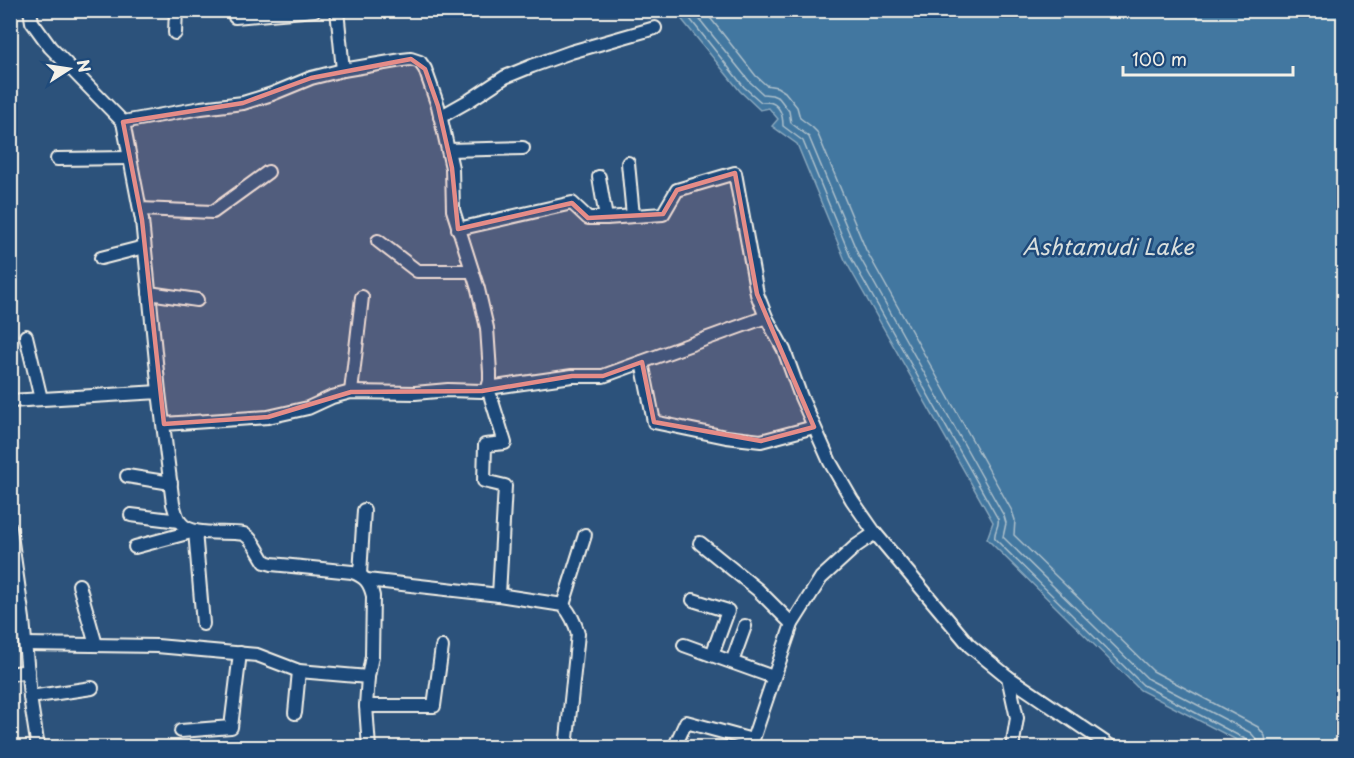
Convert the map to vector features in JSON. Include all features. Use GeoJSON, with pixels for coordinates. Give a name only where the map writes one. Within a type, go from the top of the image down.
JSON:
{"type":"FeatureCollection","features":[{"type":"Feature","properties":{"kind":"street"},"geometry":{"type":"LineString","coordinates":[[30,10],[32,22],[50,47],[123,122],[140,209],[159,392],[173,504],[179,521],[186,528],[195,531],[244,534],[254,544],[265,562],[272,564],[352,572],[378,582],[499,595],[563,606],[575,622],[578,634],[566,747]]}},
{"type":"Feature","properties":{"kind":"street"},"geometry":{"type":"LineString","coordinates":[[175,33],[176,10]]}},
{"type":"Feature","properties":{"kind":"street"},"geometry":{"type":"LineString","coordinates":[[235,17],[315,10]]}},
{"type":"Feature","properties":{"kind":"street"},"geometry":{"type":"LineString","coordinates":[[337,10],[343,70]]}},
{"type":"Feature","properties":{"kind":"street"},"geometry":{"type":"LineString","coordinates":[[440,117],[514,73],[571,52],[655,28]]}},
{"type":"Feature","properties":{"kind":"street"},"geometry":{"type":"LineString","coordinates":[[123,122],[243,103],[311,78],[343,70],[411,59],[420,62],[440,117],[448,150],[452,168],[453,210],[478,289],[487,328],[490,372],[488,388],[505,443],[485,446],[484,481],[506,486],[499,595]]}},
{"type":"Feature","properties":{"kind":"street"},"geometry":{"type":"LineString","coordinates":[[448,150],[523,148]]}},
{"type":"Feature","properties":{"kind":"street"},"geometry":{"type":"LineString","coordinates":[[57,159],[130,158]]}},
{"type":"Feature","properties":{"kind":"street"},"geometry":{"type":"LineString","coordinates":[[628,163],[633,216]]}},
{"type":"Feature","properties":{"kind":"street"},"geometry":{"type":"LineString","coordinates":[[140,209],[213,212],[268,172]]}},
{"type":"Feature","properties":{"kind":"street"},"geometry":{"type":"LineString","coordinates":[[458,229],[572,203],[588,218],[663,214],[677,190],[735,173],[757,294],[766,317],[784,350],[801,397],[830,462],[852,500],[875,533],[970,646],[1008,677],[1113,747]]}},
{"type":"Feature","properties":{"kind":"street"},"geometry":{"type":"LineString","coordinates":[[599,177],[606,218]]}},
{"type":"Feature","properties":{"kind":"street"},"geometry":{"type":"LineString","coordinates":[[378,241],[417,271],[472,271]]}},
{"type":"Feature","properties":{"kind":"street"},"geometry":{"type":"LineString","coordinates":[[101,258],[144,247]]}},
{"type":"Feature","properties":{"kind":"street"},"geometry":{"type":"LineString","coordinates":[[149,293],[197,300]]}},
{"type":"Feature","properties":{"kind":"street"},"geometry":{"type":"LineString","coordinates":[[351,392],[362,297]]}},
{"type":"Feature","properties":{"kind":"street"},"geometry":{"type":"LineString","coordinates":[[164,424],[268,417],[308,408],[332,397],[351,392],[482,391],[488,388],[572,376],[603,376],[766,317]]}},
{"type":"Feature","properties":{"kind":"street"},"geometry":{"type":"LineString","coordinates":[[26,336],[41,399]]}},
{"type":"Feature","properties":{"kind":"street"},"geometry":{"type":"LineString","coordinates":[[642,362],[654,422],[726,437],[761,441],[814,427]]}},
{"type":"Feature","properties":{"kind":"street"},"geometry":{"type":"LineString","coordinates":[[10,401],[159,392]]}},
{"type":"Feature","properties":{"kind":"street"},"geometry":{"type":"LineString","coordinates":[[127,476],[171,483]]}},
{"type":"Feature","properties":{"kind":"street"},"geometry":{"type":"LineString","coordinates":[[364,510],[363,577],[371,587],[373,596],[372,656],[366,706],[369,747]]}},
{"type":"Feature","properties":{"kind":"street"},"geometry":{"type":"LineString","coordinates":[[131,515],[179,521]]}},
{"type":"Feature","properties":{"kind":"street"},"geometry":{"type":"LineString","coordinates":[[10,528],[15,586],[26,644],[30,697],[38,747]]}},
{"type":"Feature","properties":{"kind":"street"},"geometry":{"type":"LineString","coordinates":[[135,546],[195,531]]}},
{"type":"Feature","properties":{"kind":"street"},"geometry":{"type":"LineString","coordinates":[[195,531],[203,624]]}},
{"type":"Feature","properties":{"kind":"street"},"geometry":{"type":"LineString","coordinates":[[674,747],[686,722],[751,744],[792,624],[821,578],[856,546],[875,533]]}},
{"type":"Feature","properties":{"kind":"street"},"geometry":{"type":"LineString","coordinates":[[563,606],[585,535]]}},
{"type":"Feature","properties":{"kind":"street"},"geometry":{"type":"LineString","coordinates":[[700,543],[758,590],[792,624]]}},
{"type":"Feature","properties":{"kind":"street"},"geometry":{"type":"LineString","coordinates":[[79,585],[96,645]]}},
{"type":"Feature","properties":{"kind":"street"},"geometry":{"type":"LineString","coordinates":[[693,600],[728,611],[712,656]]}},
{"type":"Feature","properties":{"kind":"street"},"geometry":{"type":"LineString","coordinates":[[732,662],[745,626]]}},
{"type":"Feature","properties":{"kind":"street"},"geometry":{"type":"LineString","coordinates":[[26,644],[157,646],[240,653],[257,655],[299,671],[368,677]]}},
{"type":"Feature","properties":{"kind":"street"},"geometry":{"type":"LineString","coordinates":[[684,645],[773,677]]}},
{"type":"Feature","properties":{"kind":"street"},"geometry":{"type":"LineString","coordinates":[[366,706],[434,706],[442,647]]}},
{"type":"Feature","properties":{"kind":"street"},"geometry":{"type":"LineString","coordinates":[[181,731],[231,727],[240,653]]}},
{"type":"Feature","properties":{"kind":"street"},"geometry":{"type":"LineString","coordinates":[[10,674],[28,671]]}},
{"type":"Feature","properties":{"kind":"street"},"geometry":{"type":"LineString","coordinates":[[295,713],[299,671]]}},
{"type":"Feature","properties":{"kind":"street"},"geometry":{"type":"LineString","coordinates":[[1008,677],[1017,718],[1012,747]]}},
{"type":"Feature","properties":{"kind":"street"},"geometry":{"type":"LineString","coordinates":[[30,697],[92,688]]}},
{"type":"Feature","properties":{"kind":"highlighted area"},"geometry":{"type":"Polygon","coordinates":[[[411,59],[425,69],[438,106],[452,168],[458,229],[572,203],[588,218],[663,214],[677,190],[735,173],[757,294],[814,427],[761,441],[654,422],[642,362],[603,376],[572,376],[482,391],[351,392],[268,417],[164,424],[142,220],[123,122],[243,103],[311,78],[411,59]]]}},
{"type":"Feature","properties":{"kind":"water","name":"Ashtamudi Lake"},"geometry":{"type":"Polygon","coordinates":[[[675,11],[1343,11],[1343,747],[1250,747],[1140,690],[987,539],[993,522],[845,260],[797,144],[772,126],[778,119],[769,108],[760,110],[740,91],[675,11]]]}}]}
